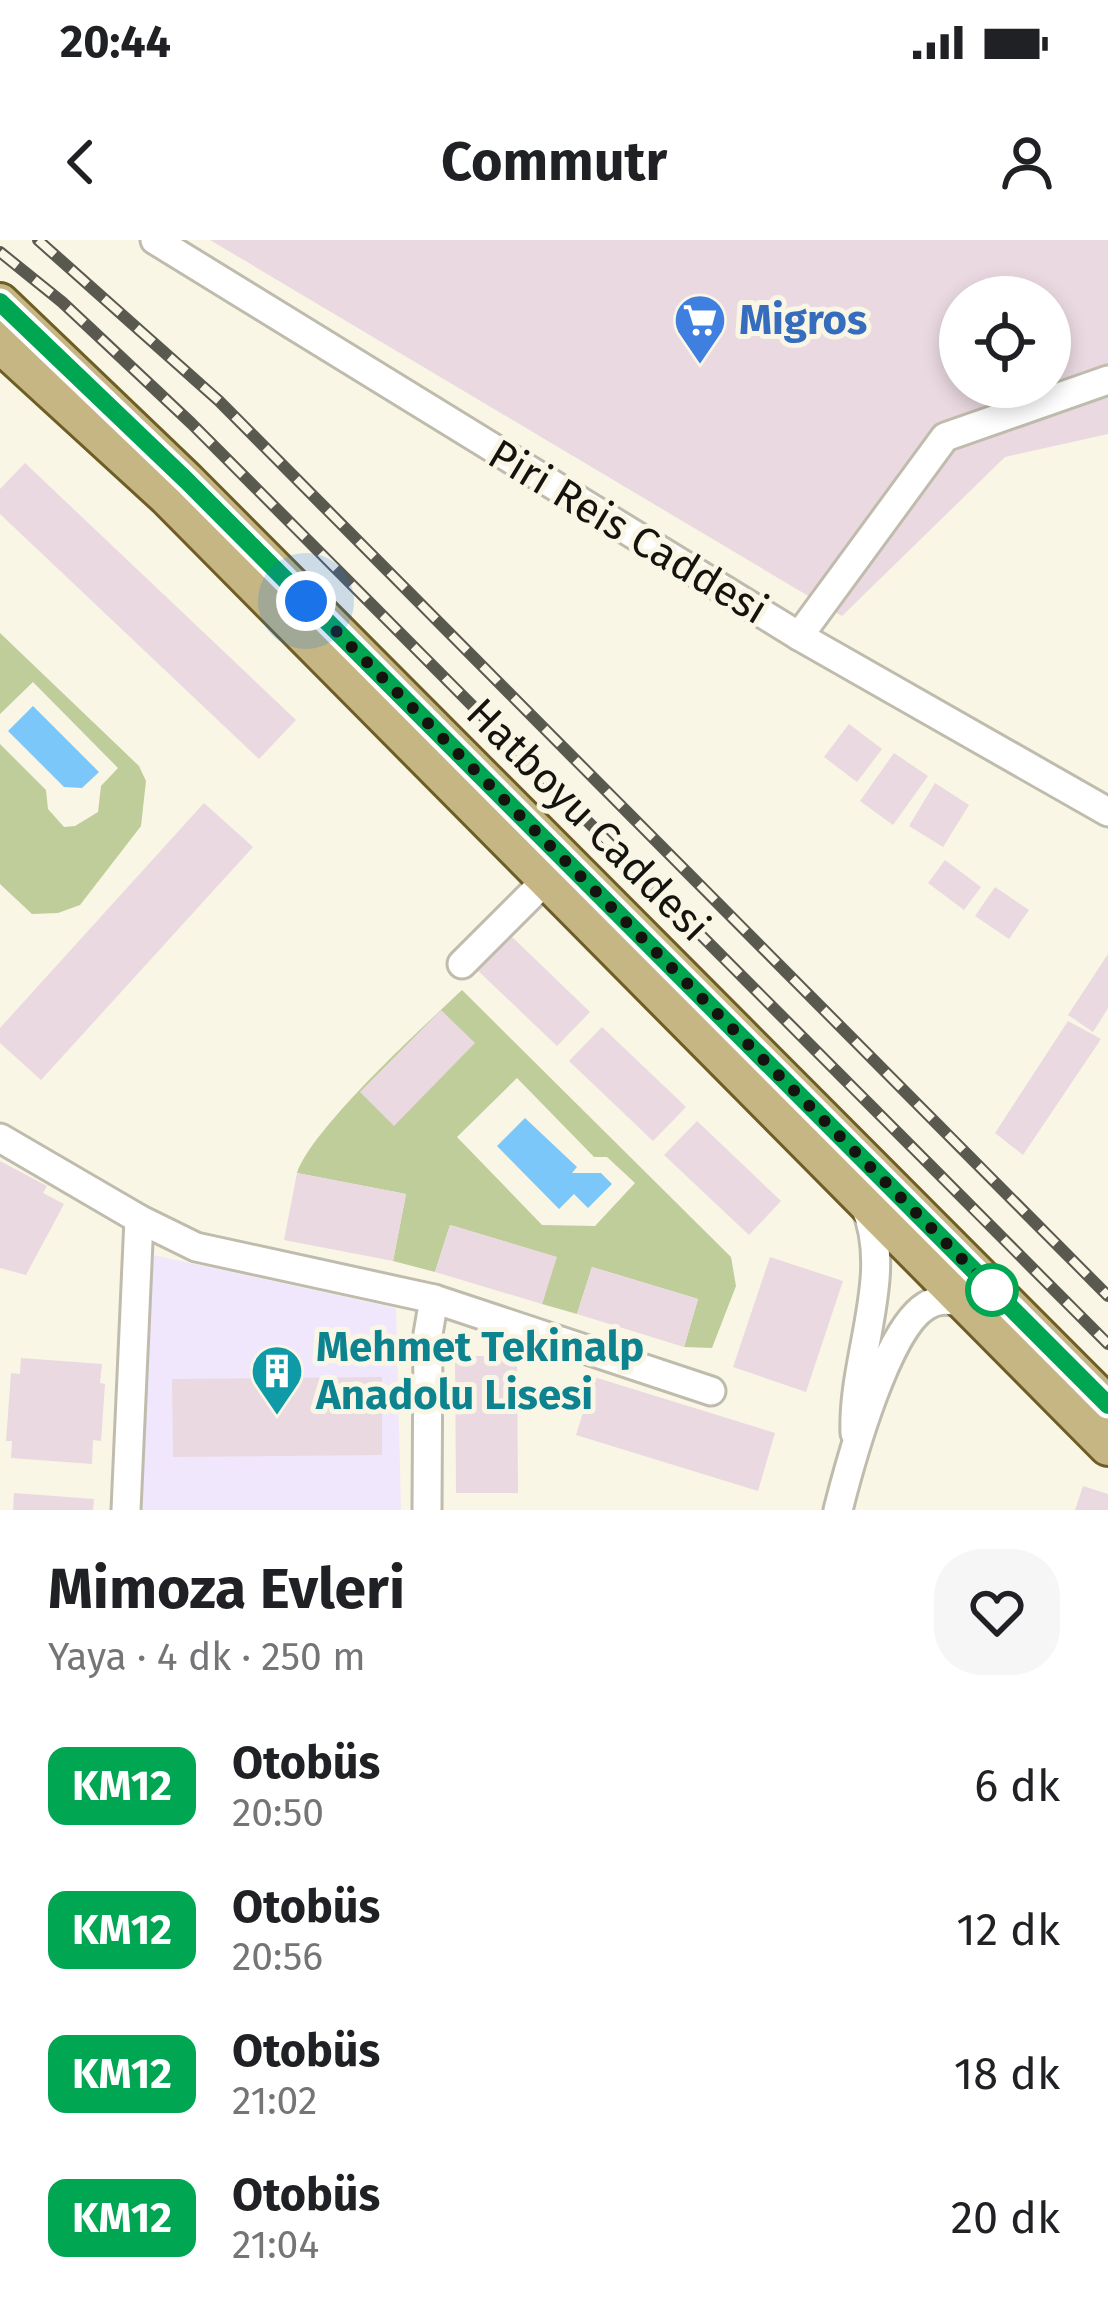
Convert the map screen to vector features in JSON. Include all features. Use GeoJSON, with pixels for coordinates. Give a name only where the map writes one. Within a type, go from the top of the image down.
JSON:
{"type":"FeatureCollection","features":[{"type":"Feature","properties":{"kind":"main road","name":"Hatboyu Caddesi"},"geometry":{"type":"LineString","coordinates":[[0,302],[153,448],[863,1202],[1108,1447]]}},
{"type":"Feature","properties":{"kind":"main road","name":"Hatboyu Caddesi"},"geometry":{"type":"LineString","coordinates":[[0,344],[166,496],[1108,1405]]}},
{"type":"Feature","properties":{"kind":"street","name":"Piri Reis Caddesi"},"geometry":{"type":"LineString","coordinates":[[155,240],[799,636],[1108,812]]}},
{"type":"Feature","properties":{"kind":"street"},"geometry":{"type":"LineString","coordinates":[[799,636],[945,437],[1108,380]]}},
{"type":"Feature","properties":{"kind":"street"},"geometry":{"type":"LineString","coordinates":[[462,964],[555,870]]}},
{"type":"Feature","properties":{"kind":"street"},"geometry":{"type":"LineString","coordinates":[[0,1138],[196,1247],[434,1300],[711,1391]]}},
{"type":"Feature","properties":{"kind":"street"},"geometry":{"type":"LineString","coordinates":[[855,1441],[854,1390],[877,1264],[872,1224],[863,1202]]}},
{"type":"Feature","properties":{"kind":"street"},"geometry":{"type":"LineString","coordinates":[[126,1510],[139,1219]]}},
{"type":"Feature","properties":{"kind":"street"},"geometry":{"type":"LineString","coordinates":[[427,1510],[428,1334],[434,1300]]}},
{"type":"Feature","properties":{"kind":"street"},"geometry":{"type":"LineString","coordinates":[[838,1510],[855,1441],[909,1321],[934,1302],[963,1303]]}},
{"type":"Feature","properties":{"kind":"shaded area"},"geometry":{"type":"Polygon","coordinates":[[[153,1255],[396,1308],[401,1510],[142,1510],[153,1255]]]}},
{"type":"Feature","properties":{"kind":"green space"},"geometry":{"type":"Polygon","coordinates":[[[0,633],[139,766],[146,781],[141,826],[80,905],[58,913],[32,914],[0,884],[0,744],[46,790],[48,809],[64,827],[98,812],[101,786],[118,768],[33,682],[0,714],[0,633]]]}},
{"type":"Feature","properties":{"kind":"green space"},"geometry":{"type":"Polygon","coordinates":[[[462,990],[731,1257],[736,1286],[712,1348],[684,1347],[698,1299],[592,1267],[577,1314],[542,1304],[556,1257],[450,1225],[435,1272],[393,1261],[406,1194],[297,1173],[346,1105],[462,990]],[[517,1078],[457,1137],[542,1225],[595,1226],[635,1183],[607,1157],[594,1157],[517,1078]]]}},
{"type":"Feature","properties":{"kind":"water"},"geometry":{"type":"Polygon","coordinates":[[[33,706],[99,772],[82,788],[64,787],[8,731],[33,706]]]}},
{"type":"Feature","properties":{"kind":"water"},"geometry":{"type":"Polygon","coordinates":[[[525,1118],[577,1167],[572,1173],[601,1173],[612,1184],[588,1208],[574,1194],[559,1209],[497,1146],[525,1118]]]}},
{"type":"Feature","properties":{"kind":"building"},"geometry":{"type":"Polygon","coordinates":[[[210,240],[1108,240],[1108,434],[1005,457],[842,616],[210,240]]]}},
{"type":"Feature","properties":{"kind":"building"},"geometry":{"type":"Polygon","coordinates":[[[25,463],[296,720],[259,759],[0,514],[0,489],[25,463]]]}},
{"type":"Feature","properties":{"kind":"building"},"geometry":{"type":"Polygon","coordinates":[[[849,724],[882,749],[857,782],[824,757],[849,724]]]}},
{"type":"Feature","properties":{"kind":"building"},"geometry":{"type":"Polygon","coordinates":[[[894,753],[928,776],[893,825],[860,801],[894,753]]]}},
{"type":"Feature","properties":{"kind":"building"},"geometry":{"type":"Polygon","coordinates":[[[935,783],[969,805],[943,847],[909,826],[935,783]]]}},
{"type":"Feature","properties":{"kind":"building"},"geometry":{"type":"Polygon","coordinates":[[[204,803],[253,847],[41,1080],[0,1043],[0,1028],[204,803]]]}},
{"type":"Feature","properties":{"kind":"building"},"geometry":{"type":"Polygon","coordinates":[[[945,860],[981,887],[964,910],[928,883],[945,860]]]}},
{"type":"Feature","properties":{"kind":"building"},"geometry":{"type":"Polygon","coordinates":[[[995,887],[1029,910],[1009,939],[975,916],[995,887]]]}},
{"type":"Feature","properties":{"kind":"building"},"geometry":{"type":"Polygon","coordinates":[[[506,931],[590,1012],[557,1046],[473,966],[506,931]]]}},
{"type":"Feature","properties":{"kind":"building"},"geometry":{"type":"Polygon","coordinates":[[[1108,954],[1108,1008],[1093,1032],[1068,1015],[1108,954]]]}},
{"type":"Feature","properties":{"kind":"building"},"geometry":{"type":"Polygon","coordinates":[[[441,1010],[475,1043],[394,1126],[360,1092],[441,1010]]]}},
{"type":"Feature","properties":{"kind":"building"},"geometry":{"type":"Polygon","coordinates":[[[1068,1021],[1101,1039],[1023,1155],[995,1133],[1068,1021]]]}},
{"type":"Feature","properties":{"kind":"building"},"geometry":{"type":"Polygon","coordinates":[[[602,1027],[686,1107],[653,1141],[569,1061],[602,1027]]]}},
{"type":"Feature","properties":{"kind":"building"},"geometry":{"type":"Polygon","coordinates":[[[697,1121],[781,1201],[749,1235],[664,1155],[697,1121]]]}},
{"type":"Feature","properties":{"kind":"building"},"geometry":{"type":"Polygon","coordinates":[[[0,1161],[47,1186],[43,1193],[64,1204],[26,1275],[0,1268],[0,1161]]]}},
{"type":"Feature","properties":{"kind":"building"},"geometry":{"type":"Polygon","coordinates":[[[297,1173],[406,1194],[393,1261],[284,1240],[297,1173]]]}},
{"type":"Feature","properties":{"kind":"building"},"geometry":{"type":"Polygon","coordinates":[[[450,1225],[557,1257],[542,1304],[435,1272],[450,1225]]]}},
{"type":"Feature","properties":{"kind":"building"},"geometry":{"type":"Polygon","coordinates":[[[770,1257],[843,1281],[806,1392],[733,1367],[770,1257]]]}},
{"type":"Feature","properties":{"kind":"building"},"geometry":{"type":"Polygon","coordinates":[[[592,1267],[698,1299],[684,1347],[577,1314],[592,1267]]]}},
{"type":"Feature","properties":{"kind":"building"},"geometry":{"type":"Polygon","coordinates":[[[455,1356],[517,1356],[518,1493],[456,1493],[455,1356]]]}},
{"type":"Feature","properties":{"kind":"building"},"geometry":{"type":"Polygon","coordinates":[[[21,1358],[102,1364],[101,1441],[93,1440],[92,1464],[11,1458],[12,1441],[6,1441],[11,1373],[20,1374],[21,1358]]]}},
{"type":"Feature","properties":{"kind":"building","name":"Mehmet Tekinalp Anadolu Lisesi"},"geometry":{"type":"Polygon","coordinates":[[[382,1377],[382,1455],[173,1457],[172,1379],[382,1377]]]}},
{"type":"Feature","properties":{"kind":"building"},"geometry":{"type":"Polygon","coordinates":[[[594,1377],[775,1433],[758,1491],[576,1435],[594,1377]]]}},
{"type":"Feature","properties":{"kind":"building"},"geometry":{"type":"Polygon","coordinates":[[[1083,1486],[1108,1494],[1108,1510],[1075,1510],[1083,1486]]]}},
{"type":"Feature","properties":{"kind":"building"},"geometry":{"type":"Polygon","coordinates":[[[14,1493],[94,1499],[93,1510],[13,1510],[14,1493]]]}},
{"type":"Feature","properties":{"kind":"railway"},"geometry":{"type":"LineString","coordinates":[[38,240],[219,401],[1108,1296]]}},
{"type":"Feature","properties":{"kind":"railway"},"geometry":{"type":"LineString","coordinates":[[0,252],[62,302],[191,423],[1108,1344]]}},
{"type":"Feature","properties":{"kind":"bus line","name":"KM12"},"geometry":{"type":"LineString","coordinates":[[0,302],[187,481],[1108,1405]]}},
{"type":"Feature","properties":{"kind":"place","name":"Migros"},"geometry":{"type":"Point","coordinates":[700,366]}},
{"type":"Feature","properties":{"kind":"place","name":"Mehmet Tekinalp Anadolu Lisesi"},"geometry":{"type":"Point","coordinates":[277,1417]}},
{"type":"Feature","properties":{"kind":"route"},"geometry":{"type":"LineString","coordinates":[[306,601],[998,1295],[992,1290]]}}]}
